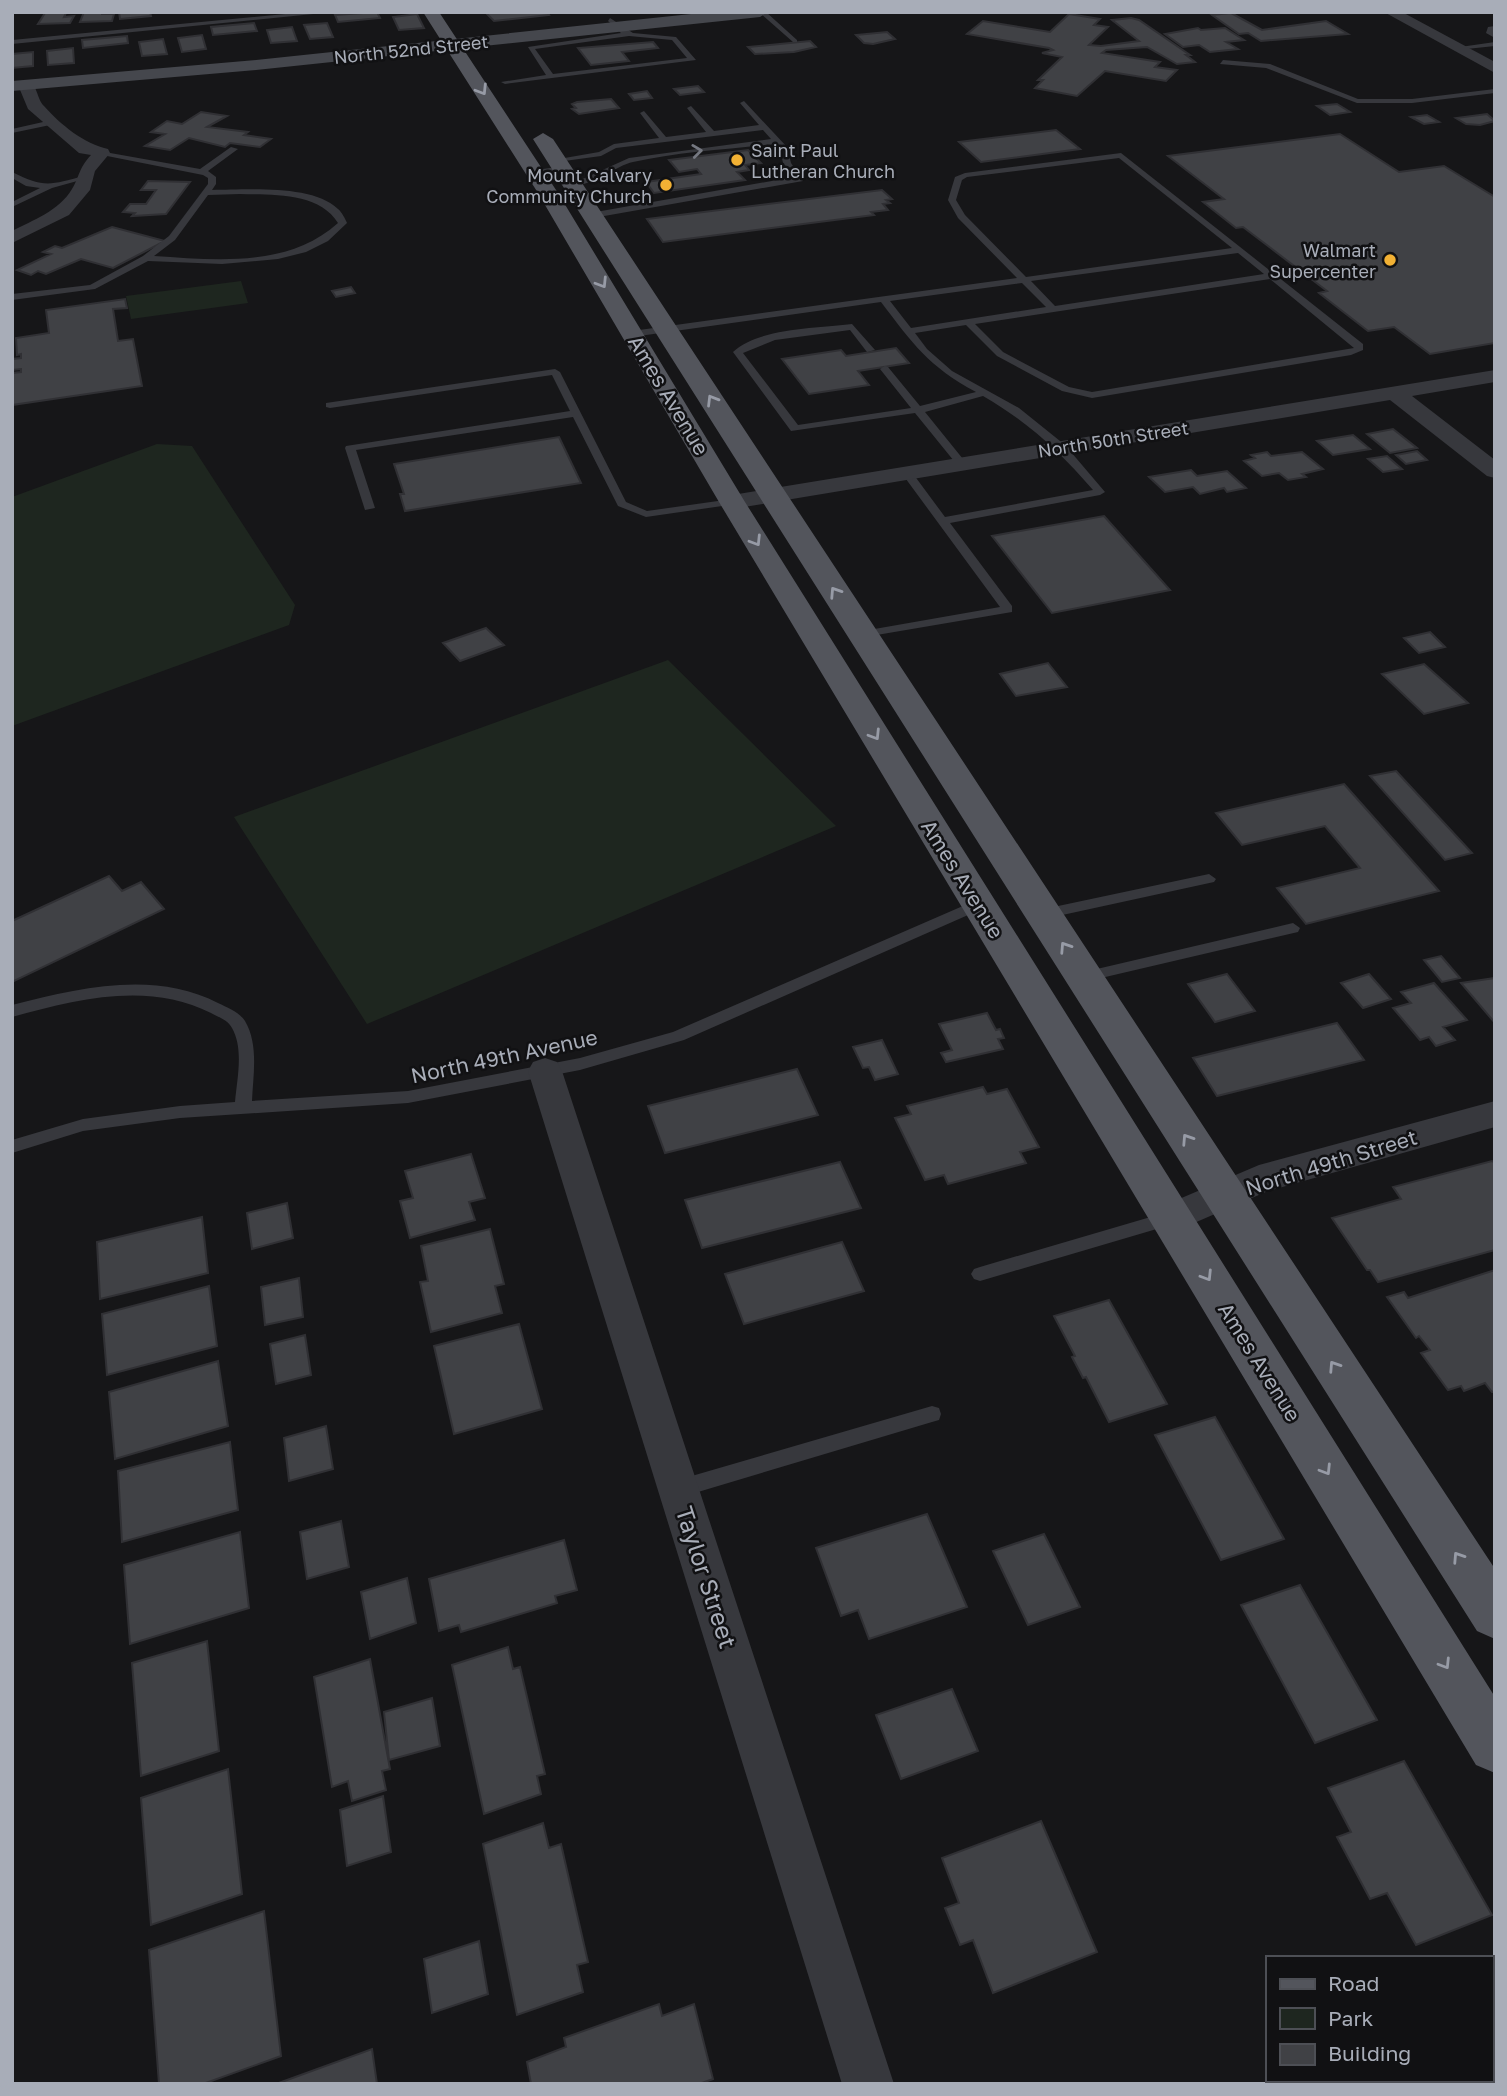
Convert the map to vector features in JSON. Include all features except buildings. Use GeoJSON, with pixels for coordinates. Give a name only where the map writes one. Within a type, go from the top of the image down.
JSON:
{"type":"FeatureCollection","features":[{"type":"Feature","properties":{"kind":"main road","name":"Ames Avenue"},"geometry":{"type":"LineString","coordinates":[[431,12],[462,34],[505,82],[556,170],[632,334],[732,502],[1495,1746]]}},
{"type":"Feature","properties":{"kind":"main road","name":"North 52nd Street"},"geometry":{"type":"LineString","coordinates":[[619,27],[692,12]]}},
{"type":"Feature","properties":{"kind":"main road","name":"North 52nd Street"},"geometry":{"type":"LineString","coordinates":[[19,85],[243,66],[462,34],[619,27],[761,12]]}},
{"type":"Feature","properties":{"kind":"main road","name":"Ames Avenue"},"geometry":{"type":"LineString","coordinates":[[462,34],[556,170],[593,215],[1495,1614]]}},
{"type":"Feature","properties":{"kind":"street"},"geometry":{"type":"LineString","coordinates":[[1391,12],[1495,68]]}},
{"type":"Feature","properties":{"kind":"street"},"geometry":{"type":"LineString","coordinates":[[19,85],[34,106],[52,122],[85,149],[102,153]]}},
{"type":"Feature","properties":{"kind":"street"},"geometry":{"type":"LineString","coordinates":[[12,238],[63,211],[81,190],[86,170],[102,153]]}},
{"type":"Feature","properties":{"kind":"street","name":"North 50th Street"},"geometry":{"type":"LineString","coordinates":[[732,502],[1495,376]]}},
{"type":"Feature","properties":{"kind":"street"},"geometry":{"type":"LineString","coordinates":[[1395,393],[1495,471]]}},
{"type":"Feature","properties":{"kind":"street","name":"Taylor Street"},"geometry":{"type":"LineString","coordinates":[[545,1071],[868,2084]]}},
{"type":"Feature","properties":{"kind":"street","name":"North 49th Street"},"geometry":{"type":"LineString","coordinates":[[1171,1218],[1259,1179],[1495,1114]]}},
{"type":"Feature","properties":{"kind":"lane"},"geometry":{"type":"LineString","coordinates":[[12,41],[330,12]]}},
{"type":"Feature","properties":{"kind":"lane"},"geometry":{"type":"LineString","coordinates":[[761,12],[795,41]]}},
{"type":"Feature","properties":{"kind":"lane"},"geometry":{"type":"LineString","coordinates":[[505,82],[551,77],[692,60],[674,38],[639,37],[619,27],[530,48],[551,77]]}},
{"type":"Feature","properties":{"kind":"lane"},"geometry":{"type":"LineString","coordinates":[[1495,28],[1490,28],[1489,33],[1495,36]]}},
{"type":"Feature","properties":{"kind":"lane"},"geometry":{"type":"LineString","coordinates":[[1457,48],[1495,44]]}},
{"type":"Feature","properties":{"kind":"lane"},"geometry":{"type":"LineString","coordinates":[[1223,62],[1267,66],[1366,102],[1412,101],[1495,91]]}},
{"type":"Feature","properties":{"kind":"lane"},"geometry":{"type":"LineString","coordinates":[[593,215],[800,178],[787,163],[784,149],[744,103]]}},
{"type":"Feature","properties":{"kind":"lane"},"geometry":{"type":"LineString","coordinates":[[691,108],[712,134]]}},
{"type":"Feature","properties":{"kind":"lane"},"geometry":{"type":"LineString","coordinates":[[645,113],[664,140]]}},
{"type":"Feature","properties":{"kind":"lane"},"geometry":{"type":"LineString","coordinates":[[12,131],[52,122]]}},
{"type":"Feature","properties":{"kind":"lane"},"geometry":{"type":"LineString","coordinates":[[556,170],[601,155],[614,146],[765,127]]}},
{"type":"Feature","properties":{"kind":"lane"},"geometry":{"type":"LineString","coordinates":[[556,170],[587,180],[629,160],[777,141]]}},
{"type":"Feature","properties":{"kind":"lane"},"geometry":{"type":"LineString","coordinates":[[201,172],[234,149]]}},
{"type":"Feature","properties":{"kind":"lane"},"geometry":{"type":"LineString","coordinates":[[12,297],[92,287],[146,258],[172,238],[212,184],[212,177],[201,172],[102,153]]}},
{"type":"Feature","properties":{"kind":"lane"},"geometry":{"type":"LineString","coordinates":[[601,155],[610,168]]}},
{"type":"Feature","properties":{"kind":"lane"},"geometry":{"type":"LineString","coordinates":[[968,322],[1000,354],[1066,389],[1092,394],[1358,350],[1360,346],[1121,155],[965,175],[958,179],[953,204],[961,216],[1052,308]]}},
{"type":"Feature","properties":{"kind":"lane"},"geometry":{"type":"LineString","coordinates":[[12,174],[18,179],[48,188]]}},
{"type":"Feature","properties":{"kind":"lane"},"geometry":{"type":"LineString","coordinates":[[12,205],[48,188],[84,178]]}},
{"type":"Feature","properties":{"kind":"lane"},"geometry":{"type":"LineString","coordinates":[[146,258],[211,262],[271,257],[315,245],[333,235],[342,223],[340,214],[333,207],[313,199],[291,194],[206,191]]}},
{"type":"Feature","properties":{"kind":"lane"},"geometry":{"type":"LineString","coordinates":[[632,334],[1237,250]]}},
{"type":"Feature","properties":{"kind":"lane"},"geometry":{"type":"LineString","coordinates":[[910,331],[1270,276]]}},
{"type":"Feature","properties":{"kind":"lane"},"geometry":{"type":"LineString","coordinates":[[884,300],[932,358],[949,373],[1016,410],[1061,447],[1100,492],[942,521]]}},
{"type":"Feature","properties":{"kind":"lane"},"geometry":{"type":"LineString","coordinates":[[870,350],[852,327],[762,340],[743,346],[738,352],[795,429],[918,410],[983,393]]}},
{"type":"Feature","properties":{"kind":"lane"},"geometry":{"type":"LineString","coordinates":[[886,369],[962,464]]}},
{"type":"Feature","properties":{"kind":"lane"},"geometry":{"type":"LineString","coordinates":[[330,405],[555,372],[622,504],[646,514],[732,502]]}},
{"type":"Feature","properties":{"kind":"lane"},"geometry":{"type":"LineString","coordinates":[[369,508],[350,448],[576,413]]}},
{"type":"Feature","properties":{"kind":"lane"},"geometry":{"type":"LineString","coordinates":[[863,635],[1008,609],[907,473]]}},
{"type":"Feature","properties":{"kind":"lane"},"geometry":{"type":"LineString","coordinates":[[1044,914],[1209,879]]}},
{"type":"Feature","properties":{"kind":"lane","name":"North 49th Avenue"},"geometry":{"type":"LineString","coordinates":[[12,1147],[83,1125],[180,1112],[408,1097],[580,1064],[678,1036],[979,904]]}},
{"type":"Feature","properties":{"kind":"lane"},"geometry":{"type":"LineString","coordinates":[[1084,977],[1293,928]]}},
{"type":"Feature","properties":{"kind":"lane"},"geometry":{"type":"LineString","coordinates":[[12,1011],[66,996],[133,988],[203,999],[237,1022],[246,1053],[243,1108]]}},
{"type":"Feature","properties":{"kind":"lane"},"geometry":{"type":"LineString","coordinates":[[980,1274],[1171,1218]]}},
{"type":"Feature","properties":{"kind":"lane"},"geometry":{"type":"LineString","coordinates":[[678,1489],[932,1414]]}},
{"type":"Feature","properties":{"kind":"green space"},"geometry":{"type":"Polygon","coordinates":[[[241,281],[248,303],[131,319],[126,296],[241,281]]]}},
{"type":"Feature","properties":{"kind":"green space"},"geometry":{"type":"Polygon","coordinates":[[[157,444],[192,446],[295,605],[289,625],[12,726],[12,497],[157,444]]]}},
{"type":"Feature","properties":{"kind":"green space"},"geometry":{"type":"Polygon","coordinates":[[[668,660],[836,826],[367,1024],[234,817],[668,660]]]}},
{"type":"Feature","properties":{"kind":"place","name":"Saint Paul Lutheran Church"},"geometry":{"type":"Point","coordinates":[737,160]}},
{"type":"Feature","properties":{"kind":"place","name":"Mount Calvary Community Church"},"geometry":{"type":"Point","coordinates":[666,185]}},
{"type":"Feature","properties":{"kind":"place","name":"Walmart Supercenter"},"geometry":{"type":"Point","coordinates":[1390,260]}}]}
